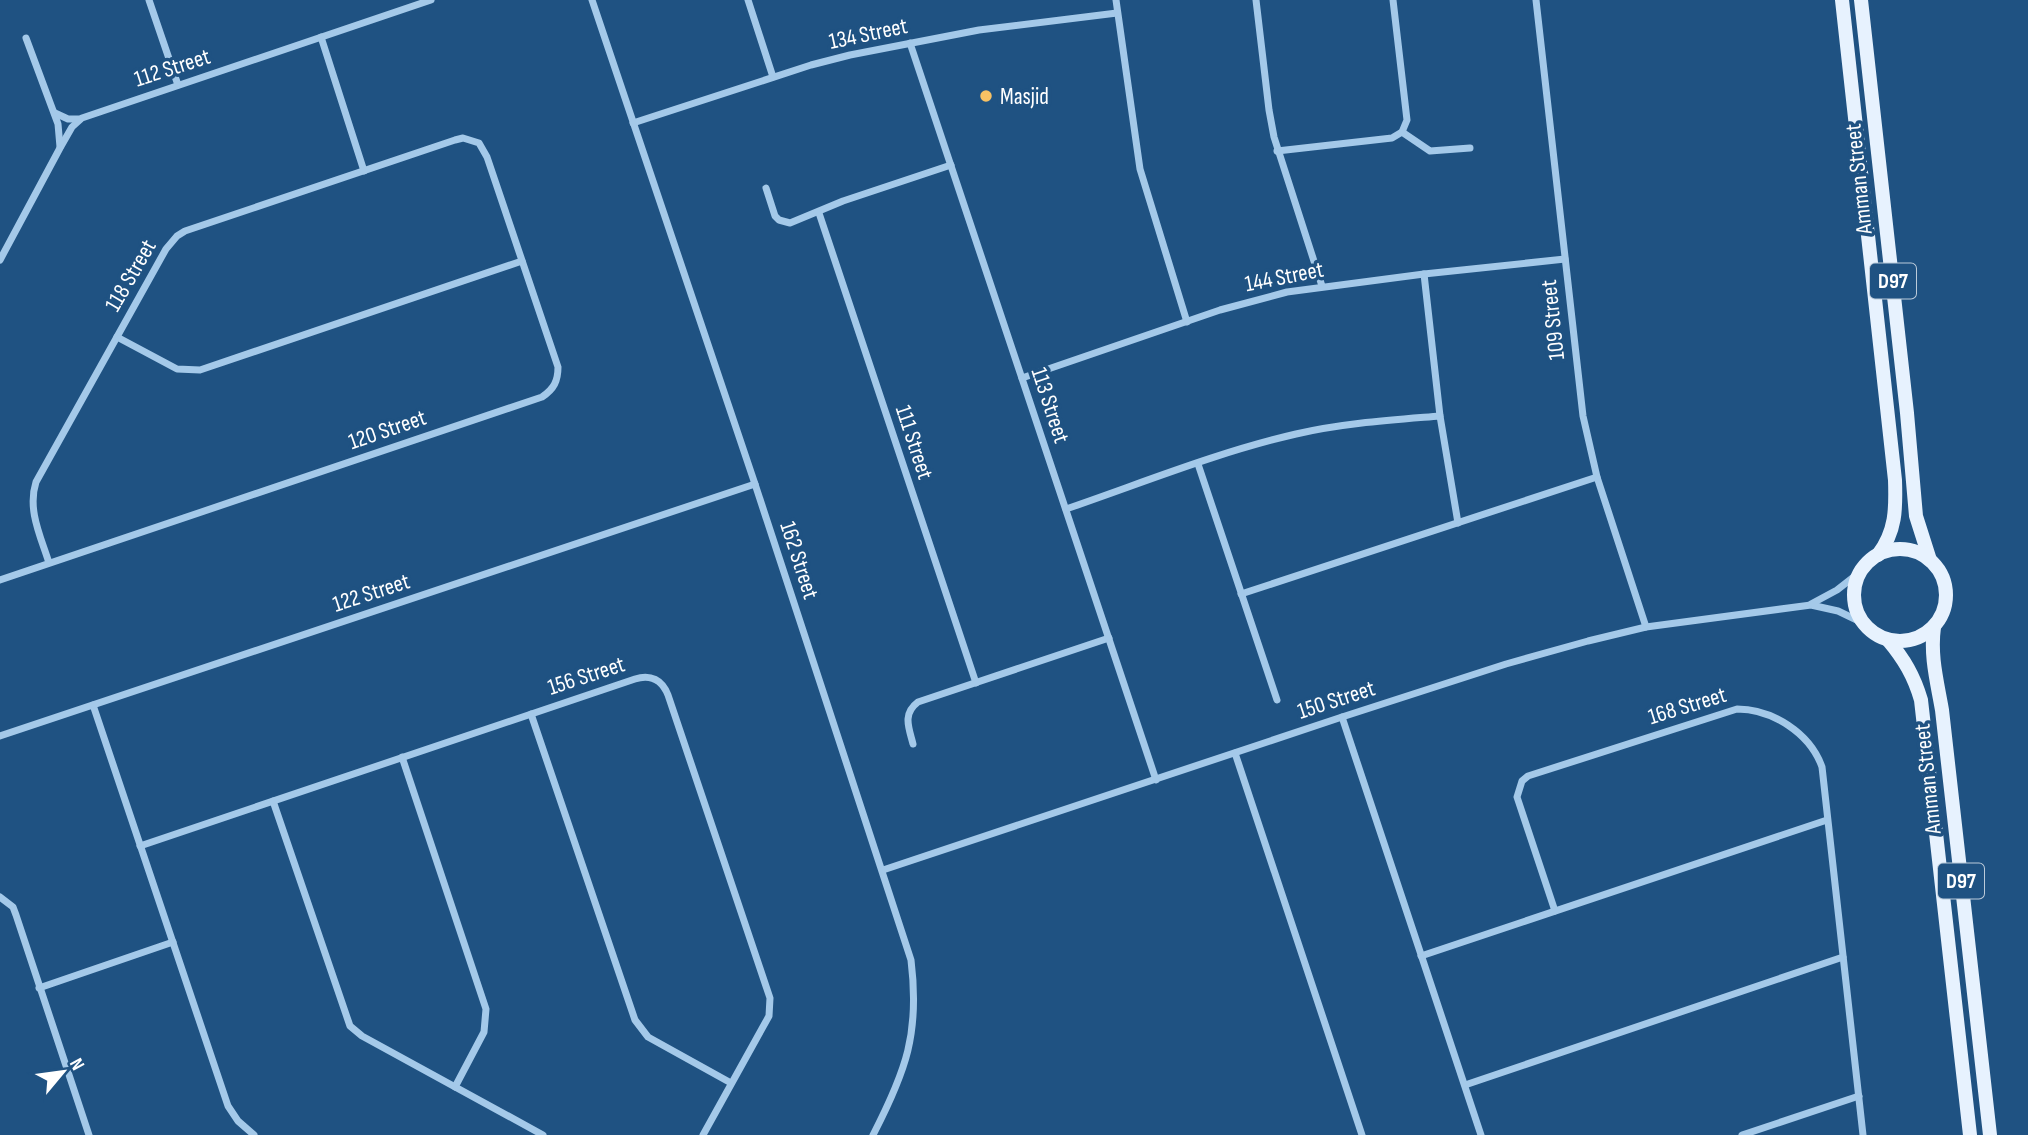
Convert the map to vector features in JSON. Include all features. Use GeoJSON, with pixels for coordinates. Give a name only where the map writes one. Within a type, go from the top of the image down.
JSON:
{"type":"FeatureCollection","features":[{"type":"Feature","properties":{"kind":"main road","name":"Amman Street"},"geometry":{"type":"LineString","coordinates":[[1842,0],[1895,480],[1896,516],[1892,530],[1878,555]]}},
{"type":"Feature","properties":{"kind":"main road","name":"Amman Street"},"geometry":{"type":"LineString","coordinates":[[1861,0],[1908,413],[1916,516],[1930,560]]}},
{"type":"Feature","properties":{"kind":"main road"},"geometry":{"type":"LineString","coordinates":[[1905,549],[1930,560],[1944,581],[1946,593],[1941,617],[1934,627],[1913,640],[1900,642],[1874,634],[1863,623],[1854,598],[1855,584],[1860,572],[1878,555],[1891,550],[1905,549]]}},
{"type":"Feature","properties":{"kind":"main road","name":"Amman Street"},"geometry":{"type":"LineString","coordinates":[[1934,627],[1933,669],[1942,710],[1990,1135]]}},
{"type":"Feature","properties":{"kind":"main road","name":"Amman Street"},"geometry":{"type":"LineString","coordinates":[[1888,640],[1903,658],[1921,699],[1970,1135]]}},
{"type":"Feature","properties":{"kind":"street"},"geometry":{"type":"LineString","coordinates":[[149,0],[178,85]]}},
{"type":"Feature","properties":{"kind":"street","name":"112 Street"},"geometry":{"type":"LineString","coordinates":[[82,118],[431,0]]}},
{"type":"Feature","properties":{"kind":"street","name":"162 Street"},"geometry":{"type":"LineString","coordinates":[[592,0],[911,960],[915,1016],[904,1070],[873,1135]]}},
{"type":"Feature","properties":{"kind":"street"},"geometry":{"type":"LineString","coordinates":[[748,0],[773,77]]}},
{"type":"Feature","properties":{"kind":"street"},"geometry":{"type":"LineString","coordinates":[[1116,0],[1140,169],[1186,322]]}},
{"type":"Feature","properties":{"kind":"street"},"geometry":{"type":"LineString","coordinates":[[1256,0],[1269,110],[1277,151],[1322,286]]}},
{"type":"Feature","properties":{"kind":"street"},"geometry":{"type":"LineString","coordinates":[[1277,151],[1392,138],[1402,132],[1407,120],[1393,0]]}},
{"type":"Feature","properties":{"kind":"street","name":"109 Street"},"geometry":{"type":"LineString","coordinates":[[1536,0],[1578,385],[1597,477],[1646,627]]}},
{"type":"Feature","properties":{"kind":"street","name":"134 Street"},"geometry":{"type":"LineString","coordinates":[[633,123],[850,55],[1048,20],[1117,13]]}},
{"type":"Feature","properties":{"kind":"street"},"geometry":{"type":"LineString","coordinates":[[321,37],[364,171]]}},
{"type":"Feature","properties":{"kind":"street"},"geometry":{"type":"LineString","coordinates":[[26,38],[58,124],[60,148]]}},
{"type":"Feature","properties":{"kind":"street","name":"113 Street"},"geometry":{"type":"LineString","coordinates":[[910,43],[1156,780]]}},
{"type":"Feature","properties":{"kind":"street"},"geometry":{"type":"LineString","coordinates":[[54,113],[68,119],[82,118]]}},
{"type":"Feature","properties":{"kind":"street"},"geometry":{"type":"LineString","coordinates":[[0,260],[72,127],[82,118]]}},
{"type":"Feature","properties":{"kind":"street"},"geometry":{"type":"LineString","coordinates":[[1402,132],[1430,151],[1470,148]]}},
{"type":"Feature","properties":{"kind":"street","name":"118 Street"},"geometry":{"type":"LineString","coordinates":[[49,563],[32,509],[33,491],[166,249],[177,236],[185,231],[463,138],[479,143],[487,157]]}},
{"type":"Feature","properties":{"kind":"street","name":"120 Street"},"geometry":{"type":"LineString","coordinates":[[0,580],[542,397],[555,385],[558,367],[487,157]]}},
{"type":"Feature","properties":{"kind":"street"},"geometry":{"type":"LineString","coordinates":[[766,188],[779,220],[790,223],[850,199],[951,165]]}},
{"type":"Feature","properties":{"kind":"street","name":"111 Street"},"geometry":{"type":"LineString","coordinates":[[819,213],[976,683]]}},
{"type":"Feature","properties":{"kind":"street","name":"144 Street"},"geometry":{"type":"LineString","coordinates":[[1022,378],[1253,300],[1322,286],[1565,259]]}},
{"type":"Feature","properties":{"kind":"street"},"geometry":{"type":"LineString","coordinates":[[117,337],[177,369],[200,370],[522,261]]}},
{"type":"Feature","properties":{"kind":"street"},"geometry":{"type":"LineString","coordinates":[[1424,274],[1440,416],[1458,523]]}},
{"type":"Feature","properties":{"kind":"street"},"geometry":{"type":"LineString","coordinates":[[1066,509],[1269,441],[1320,429],[1440,416]]}},
{"type":"Feature","properties":{"kind":"street"},"geometry":{"type":"LineString","coordinates":[[1198,464],[1277,700]]}},
{"type":"Feature","properties":{"kind":"street"},"geometry":{"type":"LineString","coordinates":[[1241,594],[1597,477]]}},
{"type":"Feature","properties":{"kind":"street","name":"122 Street"},"geometry":{"type":"LineString","coordinates":[[0,736],[755,484]]}},
{"type":"Feature","properties":{"kind":"street","name":"150 Street"},"geometry":{"type":"LineString","coordinates":[[1811,605],[1860,572]]}},
{"type":"Feature","properties":{"kind":"street","name":"150 Street"},"geometry":{"type":"LineString","coordinates":[[883,870],[1342,717],[1555,650],[1646,627],[1811,605],[1838,611],[1863,623]]}},
{"type":"Feature","properties":{"kind":"street"},"geometry":{"type":"LineString","coordinates":[[914,744],[908,719],[912,706],[918,702],[1109,638]]}},
{"type":"Feature","properties":{"kind":"street","name":"156 Street"},"geometry":{"type":"LineString","coordinates":[[140,846],[643,677],[659,681],[665,687],[770,998],[769,1016],[703,1135]]}},
{"type":"Feature","properties":{"kind":"street"},"geometry":{"type":"LineString","coordinates":[[93,705],[228,1106],[238,1121],[254,1135]]}},
{"type":"Feature","properties":{"kind":"street","name":"168 Street"},"geometry":{"type":"LineString","coordinates":[[1555,911],[1517,797],[1522,781],[1536,773],[1737,709],[1767,713],[1781,721],[1812,746],[1822,766],[1864,1135]]}},
{"type":"Feature","properties":{"kind":"street"},"geometry":{"type":"LineString","coordinates":[[531,714],[635,1020],[648,1037],[731,1083]]}},
{"type":"Feature","properties":{"kind":"street"},"geometry":{"type":"LineString","coordinates":[[1342,717],[1481,1135]]}},
{"type":"Feature","properties":{"kind":"street"},"geometry":{"type":"LineString","coordinates":[[1235,753],[1362,1135]]}},
{"type":"Feature","properties":{"kind":"street"},"geometry":{"type":"LineString","coordinates":[[402,757],[486,1009],[484,1032],[455,1087]]}},
{"type":"Feature","properties":{"kind":"street"},"geometry":{"type":"LineString","coordinates":[[273,801],[350,1026],[362,1036],[542,1135]]}},
{"type":"Feature","properties":{"kind":"street"},"geometry":{"type":"LineString","coordinates":[[1421,956],[1827,820]]}},
{"type":"Feature","properties":{"kind":"street"},"geometry":{"type":"LineString","coordinates":[[0,897],[13,907],[89,1135]]}},
{"type":"Feature","properties":{"kind":"street"},"geometry":{"type":"LineString","coordinates":[[39,988],[173,942]]}},
{"type":"Feature","properties":{"kind":"street"},"geometry":{"type":"LineString","coordinates":[[1465,1085],[1843,957]]}},
{"type":"Feature","properties":{"kind":"street"},"geometry":{"type":"LineString","coordinates":[[1742,1135],[1859,1096]]}},
{"type":"Feature","properties":{"kind":"place","name":"Masjid"},"geometry":{"type":"Point","coordinates":[986,96]}}]}
